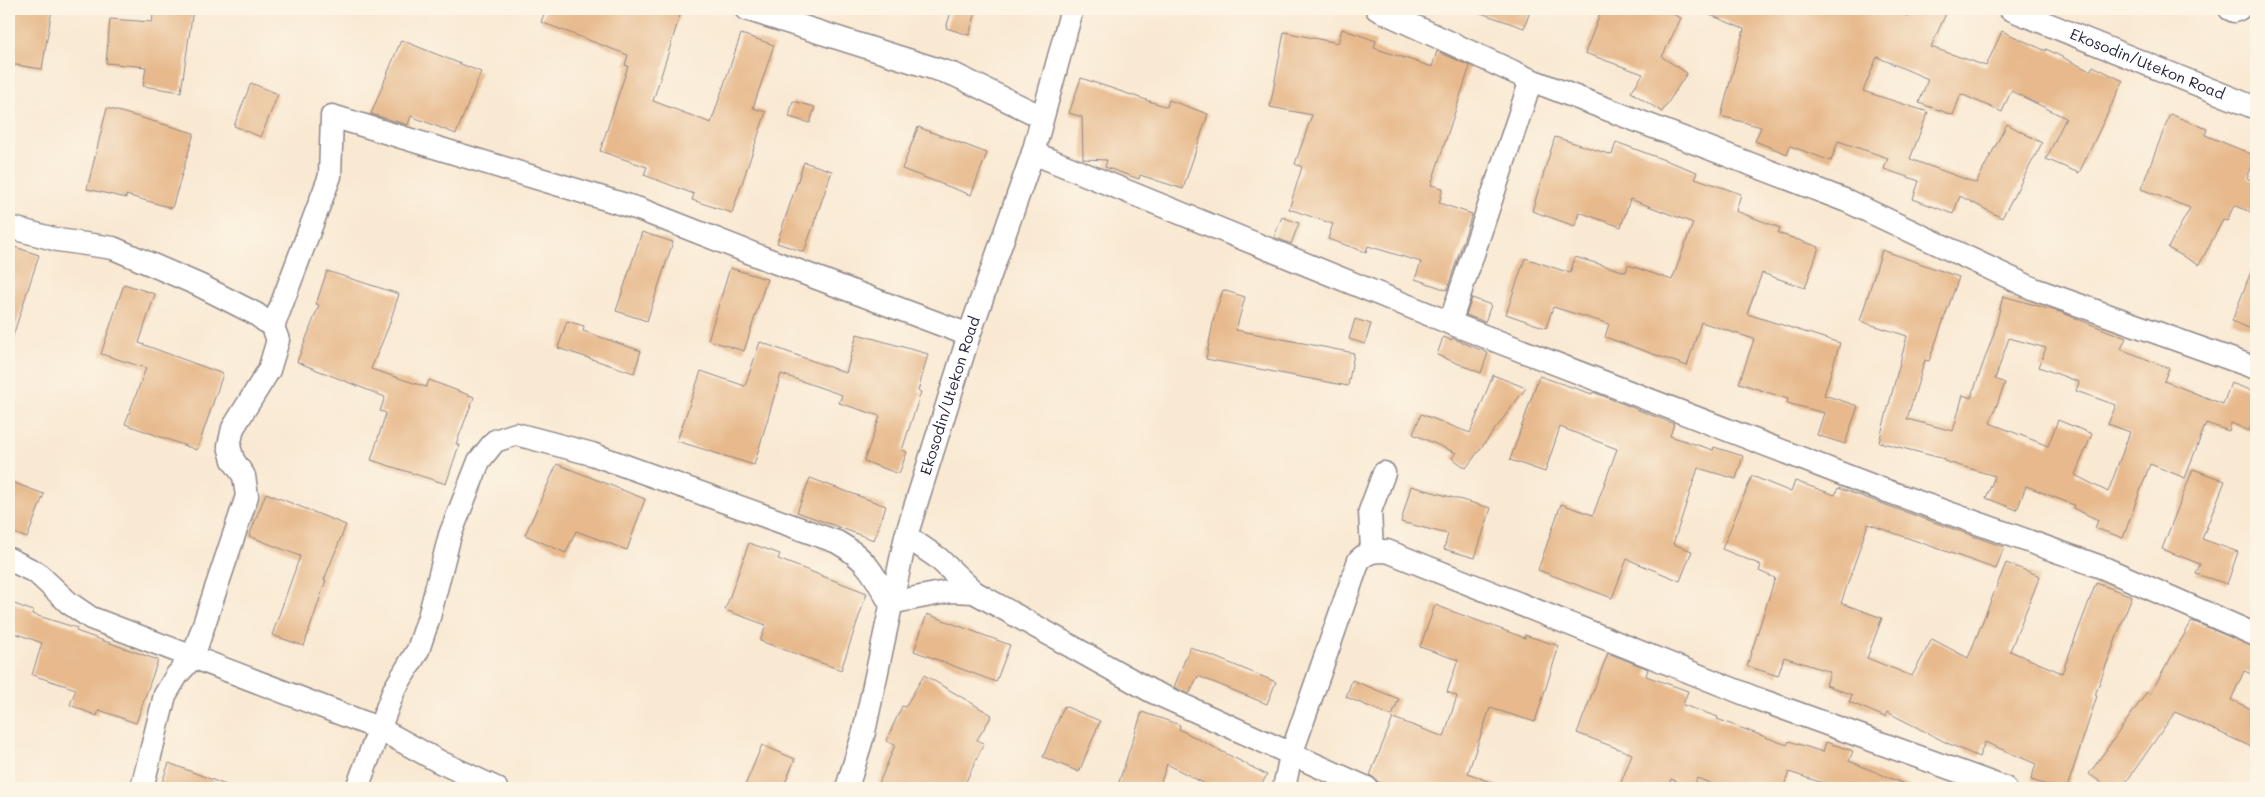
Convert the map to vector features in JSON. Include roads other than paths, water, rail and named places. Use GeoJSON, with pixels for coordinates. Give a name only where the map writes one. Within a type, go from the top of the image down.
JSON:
{"type":"FeatureCollection","features":[{"type":"Feature","properties":{"kind":"street"},"geometry":{"type":"LineString","coordinates":[[746,9],[956,75],[1042,117]]}},
{"type":"Feature","properties":{"kind":"street","name":"Ekosodin/Utekon Road"},"geometry":{"type":"LineString","coordinates":[[847,788],[864,732],[890,603],[906,536],[969,335],[1032,153],[1072,9]]}},
{"type":"Feature","properties":{"kind":"street"},"geometry":{"type":"LineString","coordinates":[[1377,9],[1531,80],[1846,201],[2034,289],[2256,368]]}},
{"type":"Feature","properties":{"kind":"street","name":"Ekosodin/Utekon Road"},"geometry":{"type":"LineString","coordinates":[[2010,9],[2256,108]]}},
{"type":"Feature","properties":{"kind":"street"},"geometry":{"type":"LineString","coordinates":[[2230,9],[2234,11],[2239,9]]}},
{"type":"Feature","properties":{"kind":"street"},"geometry":{"type":"LineString","coordinates":[[1450,323],[1531,80]]}},
{"type":"Feature","properties":{"kind":"street"},"geometry":{"type":"LineString","coordinates":[[273,327],[330,176],[332,116],[639,208],[769,260],[969,335]]}},
{"type":"Feature","properties":{"kind":"street"},"geometry":{"type":"LineString","coordinates":[[1032,153],[1450,323],[1873,486],[2104,568],[2256,635]]}},
{"type":"Feature","properties":{"kind":"street"},"geometry":{"type":"LineString","coordinates":[[9,227],[58,240],[113,248],[199,285],[256,314],[273,327],[278,340],[269,370],[233,428],[229,446],[233,460],[244,476],[247,496],[193,656],[177,675],[166,695],[142,788]]}},
{"type":"Feature","properties":{"kind":"street"},"geometry":{"type":"LineString","coordinates":[[357,788],[378,728],[394,690],[418,650],[429,618],[450,535],[479,462],[495,441],[516,434],[592,454],[837,542],[854,552],[869,566],[890,603],[951,591],[974,592]]}},
{"type":"Feature","properties":{"kind":"street"},"geometry":{"type":"LineString","coordinates":[[1372,551],[1370,511],[1384,473]]}},
{"type":"Feature","properties":{"kind":"street"},"geometry":{"type":"LineString","coordinates":[[906,536],[938,558],[974,592],[1151,691],[1367,788]]}},
{"type":"Feature","properties":{"kind":"street"},"geometry":{"type":"LineString","coordinates":[[1284,788],[1291,755],[1359,560],[1365,554],[1372,551],[1387,551],[1755,698],[2004,788]]}},
{"type":"Feature","properties":{"kind":"street"},"geometry":{"type":"LineString","coordinates":[[9,559],[37,573],[69,603],[91,618],[378,728],[440,762],[496,788]]}}]}
